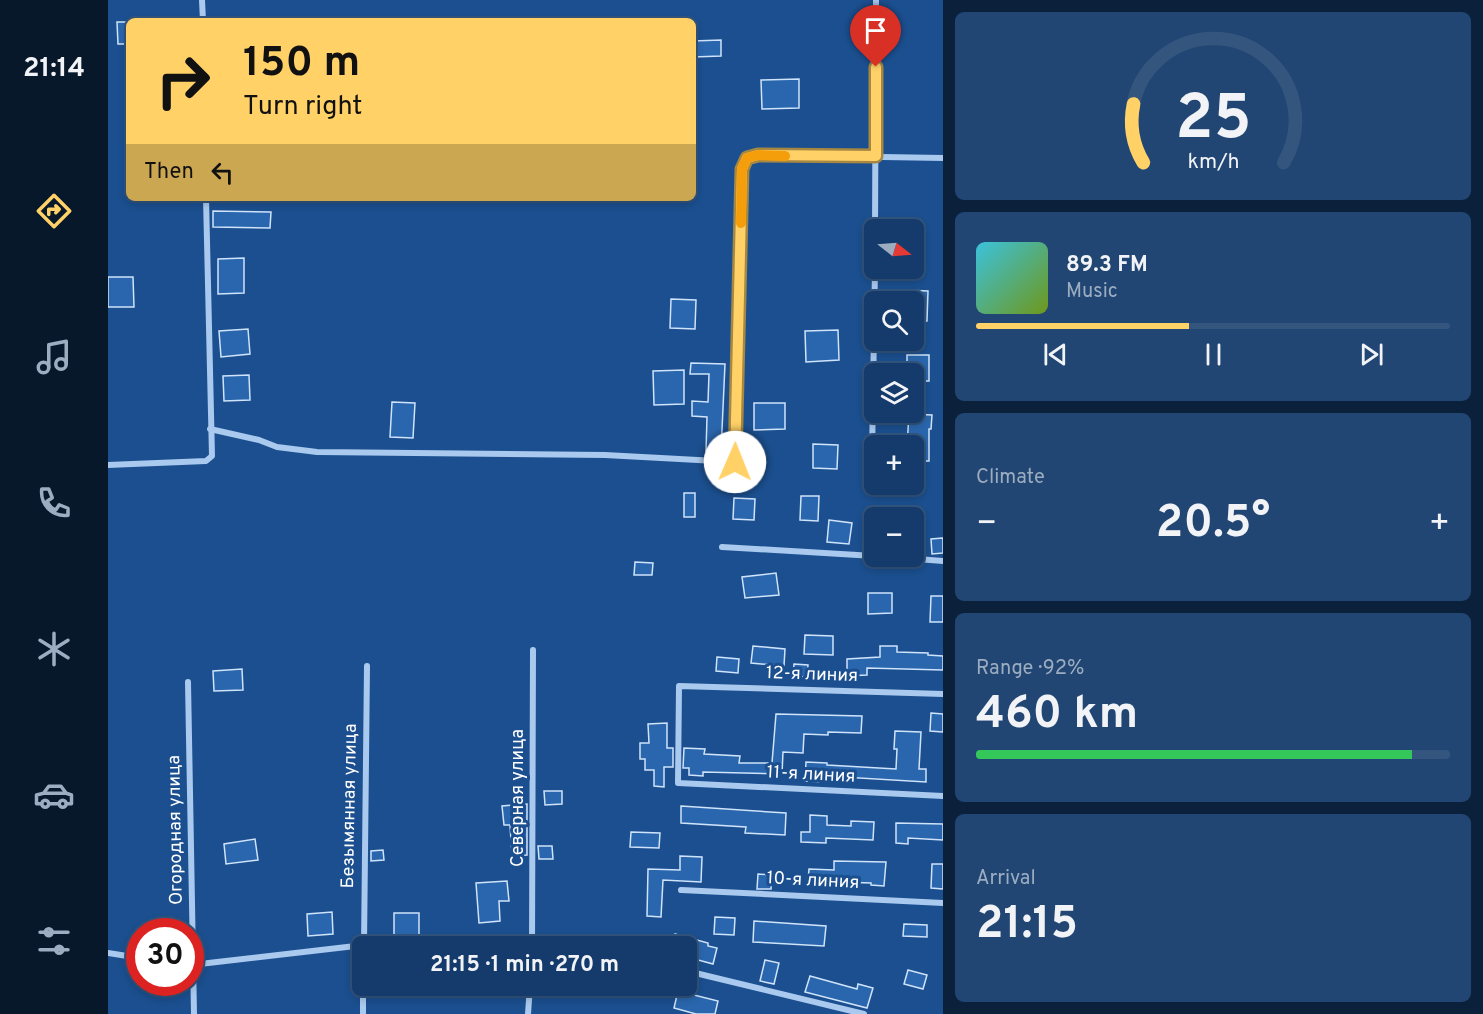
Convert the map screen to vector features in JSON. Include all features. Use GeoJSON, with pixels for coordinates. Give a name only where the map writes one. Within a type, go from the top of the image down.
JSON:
{"type":"FeatureCollection","features":[{"type":"Feature","properties":{"kind":"street"},"geometry":{"type":"LineString","coordinates":[[202,0],[202,18]]}},
{"type":"Feature","properties":{"kind":"street"},"geometry":{"type":"LineString","coordinates":[[875,219],[876,0]]}},
{"type":"Feature","properties":{"kind":"street"},"geometry":{"type":"LineString","coordinates":[[210,429],[260,440],[277,447],[317,452],[605,455],[735,462],[742,169],[747,158],[758,155],[943,158]]}},
{"type":"Feature","properties":{"kind":"street"},"geometry":{"type":"LineString","coordinates":[[108,465],[206,461],[212,456],[206,201]]}},
{"type":"Feature","properties":{"kind":"street"},"geometry":{"type":"LineString","coordinates":[[872,435],[874,279]]}},
{"type":"Feature","properties":{"kind":"street"},"geometry":{"type":"LineString","coordinates":[[722,547],[864,555]]}},
{"type":"Feature","properties":{"kind":"street"},"geometry":{"type":"LineString","coordinates":[[924,560],[943,561]]}},
{"type":"Feature","properties":{"kind":"street","name":"Северная улица"},"geometry":{"type":"LineString","coordinates":[[533,650],[533,936]]}},
{"type":"Feature","properties":{"kind":"street","name":"Безымянная улица"},"geometry":{"type":"LineString","coordinates":[[364,936],[367,666]]}},
{"type":"Feature","properties":{"kind":"street","name":"Огородная улица"},"geometry":{"type":"LineString","coordinates":[[188,682],[191,918]]}},
{"type":"Feature","properties":{"kind":"street","name":"12-я линия"},"geometry":{"type":"LineString","coordinates":[[678,783],[679,686],[943,694]]}},
{"type":"Feature","properties":{"kind":"street","name":"11-я линия"},"geometry":{"type":"LineString","coordinates":[[678,783],[943,796]]}},
{"type":"Feature","properties":{"kind":"street","name":"10-я линия"},"geometry":{"type":"LineString","coordinates":[[681,890],[943,903]]}},
{"type":"Feature","properties":{"kind":"street"},"geometry":{"type":"LineString","coordinates":[[204,964],[352,947]]}},
{"type":"Feature","properties":{"kind":"street"},"geometry":{"type":"LineString","coordinates":[[108,953],[126,956]]}},
{"type":"Feature","properties":{"kind":"street"},"geometry":{"type":"LineString","coordinates":[[697,973],[864,1014]]}},
{"type":"Feature","properties":{"kind":"street","name":"Огородная улица"},"geometry":{"type":"LineString","coordinates":[[193,996],[194,1014]]}},
{"type":"Feature","properties":{"kind":"street"},"geometry":{"type":"LineString","coordinates":[[363,996],[363,1014]]}},
{"type":"Feature","properties":{"kind":"street"},"geometry":{"type":"LineString","coordinates":[[528,1014],[529,996]]}},
{"type":"Feature","properties":{"kind":"building"},"geometry":{"type":"Polygon","coordinates":[[[117,22],[126,22],[126,44],[118,44],[117,22]]]}},
{"type":"Feature","properties":{"kind":"building"},"geometry":{"type":"Polygon","coordinates":[[[721,40],[721,56],[696,57],[696,41],[721,40]]]}},
{"type":"Feature","properties":{"kind":"building"},"geometry":{"type":"Polygon","coordinates":[[[799,79],[799,108],[762,109],[761,80],[799,79]]]}},
{"type":"Feature","properties":{"kind":"building"},"geometry":{"type":"Polygon","coordinates":[[[213,211],[271,212],[270,228],[213,227],[213,211]]]}},
{"type":"Feature","properties":{"kind":"building"},"geometry":{"type":"Polygon","coordinates":[[[244,258],[244,293],[218,294],[218,259],[244,258]]]}},
{"type":"Feature","properties":{"kind":"building"},"geometry":{"type":"Polygon","coordinates":[[[108,277],[133,277],[134,307],[108,307],[108,277]]]}},
{"type":"Feature","properties":{"kind":"building"},"geometry":{"type":"Polygon","coordinates":[[[903,290],[928,291],[927,321],[924,321],[924,291],[903,290]]]}},
{"type":"Feature","properties":{"kind":"building"},"geometry":{"type":"Polygon","coordinates":[[[671,299],[696,300],[695,329],[670,328],[671,299]]]}},
{"type":"Feature","properties":{"kind":"building"},"geometry":{"type":"Polygon","coordinates":[[[248,329],[250,354],[221,357],[219,331],[248,329]]]}},
{"type":"Feature","properties":{"kind":"building"},"geometry":{"type":"Polygon","coordinates":[[[838,330],[839,360],[806,362],[805,331],[838,330]]]}},
{"type":"Feature","properties":{"kind":"building"},"geometry":{"type":"Polygon","coordinates":[[[907,355],[929,355],[929,381],[924,381],[924,363],[907,363],[907,355]]]}},
{"type":"Feature","properties":{"kind":"building"},"geometry":{"type":"Polygon","coordinates":[[[691,363],[725,364],[721,452],[706,451],[707,417],[692,416],[692,401],[708,402],[709,374],[690,374],[691,363]]]}},
{"type":"Feature","properties":{"kind":"building"},"geometry":{"type":"Polygon","coordinates":[[[684,370],[684,404],[654,405],[653,371],[684,370]]]}},
{"type":"Feature","properties":{"kind":"building"},"geometry":{"type":"Polygon","coordinates":[[[249,375],[250,400],[224,401],[223,376],[249,375]]]}},
{"type":"Feature","properties":{"kind":"building"},"geometry":{"type":"Polygon","coordinates":[[[392,402],[415,403],[413,438],[390,437],[392,402]]]}},
{"type":"Feature","properties":{"kind":"building"},"geometry":{"type":"Polygon","coordinates":[[[754,403],[785,403],[785,429],[754,430],[754,403]]]}},
{"type":"Feature","properties":{"kind":"building"},"geometry":{"type":"Polygon","coordinates":[[[924,415],[932,415],[931,429],[929,429],[929,461],[924,461],[924,435],[908,435],[908,423],[924,423],[924,415]]]}},
{"type":"Feature","properties":{"kind":"building"},"geometry":{"type":"Polygon","coordinates":[[[813,444],[838,445],[837,469],[813,468],[813,444]]]}},
{"type":"Feature","properties":{"kind":"building"},"geometry":{"type":"Polygon","coordinates":[[[684,493],[695,493],[695,517],[684,517],[684,493]]]}},
{"type":"Feature","properties":{"kind":"building"},"geometry":{"type":"Polygon","coordinates":[[[801,496],[819,496],[818,521],[800,520],[801,496]]]}},
{"type":"Feature","properties":{"kind":"building"},"geometry":{"type":"Polygon","coordinates":[[[734,498],[755,499],[754,520],[733,519],[734,498]]]}},
{"type":"Feature","properties":{"kind":"building"},"geometry":{"type":"Polygon","coordinates":[[[829,520],[852,523],[849,544],[827,542],[829,520]]]}},
{"type":"Feature","properties":{"kind":"building"},"geometry":{"type":"Polygon","coordinates":[[[943,538],[943,553],[932,554],[931,539],[943,538]]]}},
{"type":"Feature","properties":{"kind":"building"},"geometry":{"type":"Polygon","coordinates":[[[635,562],[653,563],[652,575],[634,575],[635,562]]]}},
{"type":"Feature","properties":{"kind":"building"},"geometry":{"type":"Polygon","coordinates":[[[776,573],[779,595],[745,598],[742,577],[776,573]]]}},
{"type":"Feature","properties":{"kind":"building"},"geometry":{"type":"Polygon","coordinates":[[[868,593],[892,593],[892,613],[868,614],[868,593]]]}},
{"type":"Feature","properties":{"kind":"building"},"geometry":{"type":"Polygon","coordinates":[[[931,596],[943,596],[943,622],[930,622],[931,596]]]}},
{"type":"Feature","properties":{"kind":"building"},"geometry":{"type":"Polygon","coordinates":[[[805,635],[833,636],[833,655],[804,654],[805,635]]]}},
{"type":"Feature","properties":{"kind":"building"},"geometry":{"type":"Polygon","coordinates":[[[753,646],[785,649],[784,666],[751,663],[753,646]]]}},
{"type":"Feature","properties":{"kind":"building"},"geometry":{"type":"Polygon","coordinates":[[[880,646],[897,646],[897,652],[943,656],[943,670],[867,668],[867,675],[847,676],[847,659],[880,657],[880,646]]]}},
{"type":"Feature","properties":{"kind":"building"},"geometry":{"type":"Polygon","coordinates":[[[717,657],[739,659],[738,673],[716,671],[717,657]]]}},
{"type":"Feature","properties":{"kind":"building"},"geometry":{"type":"Polygon","coordinates":[[[794,664],[808,665],[807,677],[793,676],[794,664]]]}},
{"type":"Feature","properties":{"kind":"building"},"geometry":{"type":"Polygon","coordinates":[[[242,669],[243,690],[214,691],[213,671],[242,669]]]}},
{"type":"Feature","properties":{"kind":"building"},"geometry":{"type":"Polygon","coordinates":[[[931,713],[943,714],[943,732],[930,731],[931,713]]]}},
{"type":"Feature","properties":{"kind":"building"},"geometry":{"type":"Polygon","coordinates":[[[776,714],[862,716],[861,733],[804,734],[803,753],[783,752],[782,774],[703,772],[703,776],[689,775],[689,768],[683,768],[684,748],[705,749],[704,754],[740,756],[739,763],[772,763],[776,714]]]}},
{"type":"Feature","properties":{"kind":"building"},"geometry":{"type":"Polygon","coordinates":[[[667,723],[667,748],[673,748],[673,767],[664,767],[664,787],[654,786],[654,770],[645,770],[645,759],[640,759],[640,743],[649,743],[648,724],[667,723]]]}},
{"type":"Feature","properties":{"kind":"building"},"geometry":{"type":"Polygon","coordinates":[[[895,731],[921,732],[919,769],[926,769],[926,782],[826,776],[826,782],[805,781],[806,762],[896,769],[895,731]]]}},
{"type":"Feature","properties":{"kind":"building"},"geometry":{"type":"Polygon","coordinates":[[[544,791],[562,791],[562,804],[545,805],[544,791]]]}},
{"type":"Feature","properties":{"kind":"building"},"geometry":{"type":"Polygon","coordinates":[[[527,804],[527,855],[512,856],[510,825],[504,825],[502,806],[527,804]]]}},
{"type":"Feature","properties":{"kind":"building"},"geometry":{"type":"Polygon","coordinates":[[[681,806],[786,813],[785,835],[745,833],[746,827],[681,823],[681,806]]]}},
{"type":"Feature","properties":{"kind":"building"},"geometry":{"type":"Polygon","coordinates":[[[810,815],[827,816],[827,825],[851,826],[851,821],[874,822],[873,840],[826,838],[826,843],[801,842],[801,832],[810,832],[810,815]]]}},
{"type":"Feature","properties":{"kind":"building"},"geometry":{"type":"Polygon","coordinates":[[[896,823],[943,824],[943,840],[908,838],[908,844],[896,843],[896,823]]]}},
{"type":"Feature","properties":{"kind":"building"},"geometry":{"type":"Polygon","coordinates":[[[631,832],[660,833],[659,848],[630,847],[631,832]]]}},
{"type":"Feature","properties":{"kind":"building"},"geometry":{"type":"Polygon","coordinates":[[[255,839],[258,860],[226,864],[224,844],[255,839]]]}},
{"type":"Feature","properties":{"kind":"building"},"geometry":{"type":"Polygon","coordinates":[[[538,846],[552,846],[553,859],[539,859],[538,846]]]}},
{"type":"Feature","properties":{"kind":"building"},"geometry":{"type":"Polygon","coordinates":[[[383,850],[384,860],[371,861],[371,851],[383,850]]]}},
{"type":"Feature","properties":{"kind":"building"},"geometry":{"type":"Polygon","coordinates":[[[680,856],[702,857],[701,882],[663,880],[661,917],[647,916],[648,869],[680,870],[680,856]]]}},
{"type":"Feature","properties":{"kind":"building"},"geometry":{"type":"Polygon","coordinates":[[[834,861],[886,862],[884,886],[871,885],[871,883],[808,881],[809,869],[834,870],[834,861]]]}},
{"type":"Feature","properties":{"kind":"building"},"geometry":{"type":"Polygon","coordinates":[[[932,864],[943,864],[943,889],[931,888],[932,864]]]}},
{"type":"Feature","properties":{"kind":"building"},"geometry":{"type":"Polygon","coordinates":[[[758,874],[772,875],[771,889],[757,889],[758,874]]]}},
{"type":"Feature","properties":{"kind":"building"},"geometry":{"type":"Polygon","coordinates":[[[507,881],[509,901],[499,901],[500,921],[479,923],[476,883],[507,881]]]}},
{"type":"Feature","properties":{"kind":"building"},"geometry":{"type":"Polygon","coordinates":[[[332,912],[333,934],[308,936],[307,914],[332,912]]]}},
{"type":"Feature","properties":{"kind":"building"},"geometry":{"type":"Polygon","coordinates":[[[394,913],[419,913],[419,935],[394,936],[394,913]]]}},
{"type":"Feature","properties":{"kind":"building"},"geometry":{"type":"Polygon","coordinates":[[[715,917],[735,918],[734,935],[714,934],[715,917]]]}},
{"type":"Feature","properties":{"kind":"building"},"geometry":{"type":"Polygon","coordinates":[[[754,921],[826,926],[824,946],[753,942],[754,921]]]}},
{"type":"Feature","properties":{"kind":"building"},"geometry":{"type":"Polygon","coordinates":[[[904,924],[927,925],[927,937],[903,936],[904,924]]]}},
{"type":"Feature","properties":{"kind":"building"},"geometry":{"type":"Polygon","coordinates":[[[697,940],[717,948],[713,964],[697,960],[697,940]]]}},
{"type":"Feature","properties":{"kind":"building"},"geometry":{"type":"Polygon","coordinates":[[[765,960],[779,963],[774,984],[760,981],[765,960]]]}},
{"type":"Feature","properties":{"kind":"building"},"geometry":{"type":"Polygon","coordinates":[[[908,970],[927,975],[923,989],[904,984],[908,970]]]}},
{"type":"Feature","properties":{"kind":"building"},"geometry":{"type":"Polygon","coordinates":[[[810,976],[857,989],[858,984],[873,988],[867,1008],[805,992],[810,976]]]}},
{"type":"Feature","properties":{"kind":"building"},"geometry":{"type":"Polygon","coordinates":[[[677,996],[697,996],[718,1001],[715,1014],[696,1014],[674,1008],[677,996]]]}},
{"type":"Feature","properties":{"kind":"slow traffic"},"geometry":{"type":"LineString","coordinates":[[741,223],[742,169],[747,158],[758,155],[785,156]]}},
{"type":"Feature","properties":{"kind":"route"},"geometry":{"type":"LineString","coordinates":[[735,462],[742,169],[747,158],[758,155],[876,156],[876,67]]}}]}
